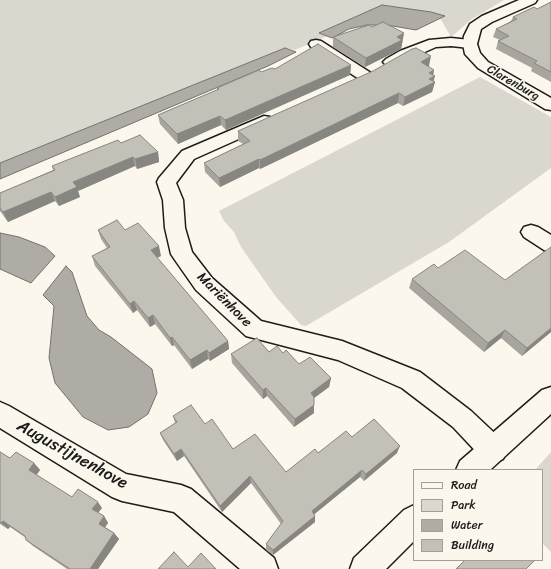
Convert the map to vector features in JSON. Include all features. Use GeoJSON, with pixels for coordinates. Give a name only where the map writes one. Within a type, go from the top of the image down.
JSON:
{"type":"FeatureCollection","features":[{"type":"Feature","properties":{"kind":"street"},"geometry":{"type":"LineString","coordinates":[[316,44],[358,79],[405,54],[434,43],[451,42],[470,44],[471,36],[475,27],[487,19],[530,0]]}},
{"type":"Feature","properties":{"kind":"street","name":"Clarenburg"},"geometry":{"type":"LineString","coordinates":[[470,44],[473,54],[483,65],[551,105]]}},
{"type":"Feature","properties":{"kind":"street","name":"Mariënhove"},"geometry":{"type":"LineString","coordinates":[[280,114],[188,155],[166,182],[173,200],[175,228],[182,254],[204,284],[254,330],[342,351],[411,380],[462,419],[493,450]]}},
{"type":"Feature","properties":{"kind":"street"},"geometry":{"type":"LineString","coordinates":[[531,232],[551,245]]}},
{"type":"Feature","properties":{"kind":"street"},"geometry":{"type":"LineString","coordinates":[[471,469],[551,398]]}},
{"type":"Feature","properties":{"kind":"street","name":"Augustijnenhove"},"geometry":{"type":"LineString","coordinates":[[0,414],[122,487],[181,499],[263,569]]}},
{"type":"Feature","properties":{"kind":"street"},"geometry":{"type":"LineString","coordinates":[[365,569],[413,521]]}},
{"type":"Feature","properties":{"kind":"green space"},"geometry":{"type":"Polygon","coordinates":[[[0,0],[504,0],[472,19],[451,37],[440,18],[444,16],[431,12],[382,5],[319,33],[327,36],[295,50],[285,48],[0,163],[0,0]]]}},
{"type":"Feature","properties":{"kind":"green space"},"geometry":{"type":"Polygon","coordinates":[[[480,77],[551,117],[551,168],[449,242],[306,326],[301,325],[276,297],[241,247],[234,232],[224,221],[219,211],[480,77]]]}},
{"type":"Feature","properties":{"kind":"green space"},"geometry":{"type":"Polygon","coordinates":[[[551,452],[551,552],[543,544],[543,469],[536,469],[551,452]]]}},
{"type":"Feature","properties":{"kind":"water"},"geometry":{"type":"Polygon","coordinates":[[[382,5],[431,12],[445,16],[416,30],[387,25],[367,25],[349,29],[332,38],[319,33],[382,5]]]}},
{"type":"Feature","properties":{"kind":"water"},"geometry":{"type":"Polygon","coordinates":[[[285,48],[296,52],[268,66],[0,179],[0,163],[285,48]]]}},
{"type":"Feature","properties":{"kind":"water"},"geometry":{"type":"Polygon","coordinates":[[[0,233],[19,237],[45,247],[55,256],[31,283],[0,269],[0,233]]]}},
{"type":"Feature","properties":{"kind":"water"},"geometry":{"type":"Polygon","coordinates":[[[66,266],[72,272],[87,316],[99,330],[111,337],[152,369],[157,393],[148,414],[129,427],[108,430],[83,417],[55,383],[49,358],[54,306],[43,295],[66,266]]]}},
{"type":"Feature","properties":{"kind":"building"},"geometry":{"type":"Polygon","coordinates":[[[551,2],[551,72],[534,63],[537,61],[498,41],[509,36],[496,29],[517,19],[513,17],[534,7],[537,9],[551,2]]]}},
{"type":"Feature","properties":{"kind":"building"},"geometry":{"type":"Polygon","coordinates":[[[383,22],[404,33],[397,37],[402,40],[366,58],[333,37],[369,25],[372,27],[383,22]]]}},
{"type":"Feature","properties":{"kind":"building"},"geometry":{"type":"Polygon","coordinates":[[[318,44],[351,65],[225,120],[220,116],[177,134],[158,115],[259,70],[261,72],[272,68],[275,69],[318,44]]]}},
{"type":"Feature","properties":{"kind":"building"},"geometry":{"type":"Polygon","coordinates":[[[416,48],[431,56],[421,62],[434,70],[429,73],[435,76],[429,79],[435,82],[405,97],[399,93],[260,160],[259,159],[219,178],[204,163],[250,141],[238,131],[373,71],[416,48]]]}},
{"type":"Feature","properties":{"kind":"building"},"geometry":{"type":"Polygon","coordinates":[[[140,135],[158,152],[135,159],[133,157],[73,182],[77,187],[55,197],[51,192],[3,212],[0,208],[0,193],[55,170],[52,166],[118,140],[121,143],[140,135]]]}},
{"type":"Feature","properties":{"kind":"building"},"geometry":{"type":"Polygon","coordinates":[[[117,220],[125,230],[138,223],[159,246],[151,250],[228,341],[209,353],[207,350],[190,360],[172,337],[170,338],[153,315],[148,318],[134,301],[130,304],[92,256],[110,247],[98,230],[117,220]]]}},
{"type":"Feature","properties":{"kind":"building"},"geometry":{"type":"Polygon","coordinates":[[[551,247],[551,328],[527,348],[505,330],[488,343],[412,279],[434,264],[438,268],[465,250],[505,280],[551,247]]]}},
{"type":"Feature","properties":{"kind":"building"},"geometry":{"type":"Polygon","coordinates":[[[257,338],[269,352],[277,346],[283,353],[286,350],[299,364],[310,357],[331,378],[311,393],[314,397],[314,405],[295,419],[266,388],[263,390],[231,354],[257,338]]]}},
{"type":"Feature","properties":{"kind":"building"},"geometry":{"type":"Polygon","coordinates":[[[191,405],[205,424],[212,419],[233,449],[255,434],[286,472],[315,449],[318,453],[346,431],[352,437],[374,419],[400,446],[366,474],[362,470],[312,511],[315,516],[273,550],[266,544],[283,521],[250,476],[220,506],[181,449],[174,454],[160,433],[177,422],[173,416],[191,405]]]}},
{"type":"Feature","properties":{"kind":"building"},"geometry":{"type":"Polygon","coordinates":[[[0,452],[10,458],[16,452],[34,463],[29,470],[72,497],[78,489],[98,502],[92,509],[104,516],[99,524],[114,533],[90,569],[70,569],[26,540],[25,536],[3,521],[1,523],[0,522],[0,452]]]}},
{"type":"Feature","properties":{"kind":"building"},"geometry":{"type":"Polygon","coordinates":[[[174,552],[188,567],[201,553],[216,569],[158,569],[174,552]]]}},
{"type":"Feature","properties":{"kind":"building"},"geometry":{"type":"Polygon","coordinates":[[[464,561],[534,561],[526,569],[456,569],[464,561]]]}}]}
